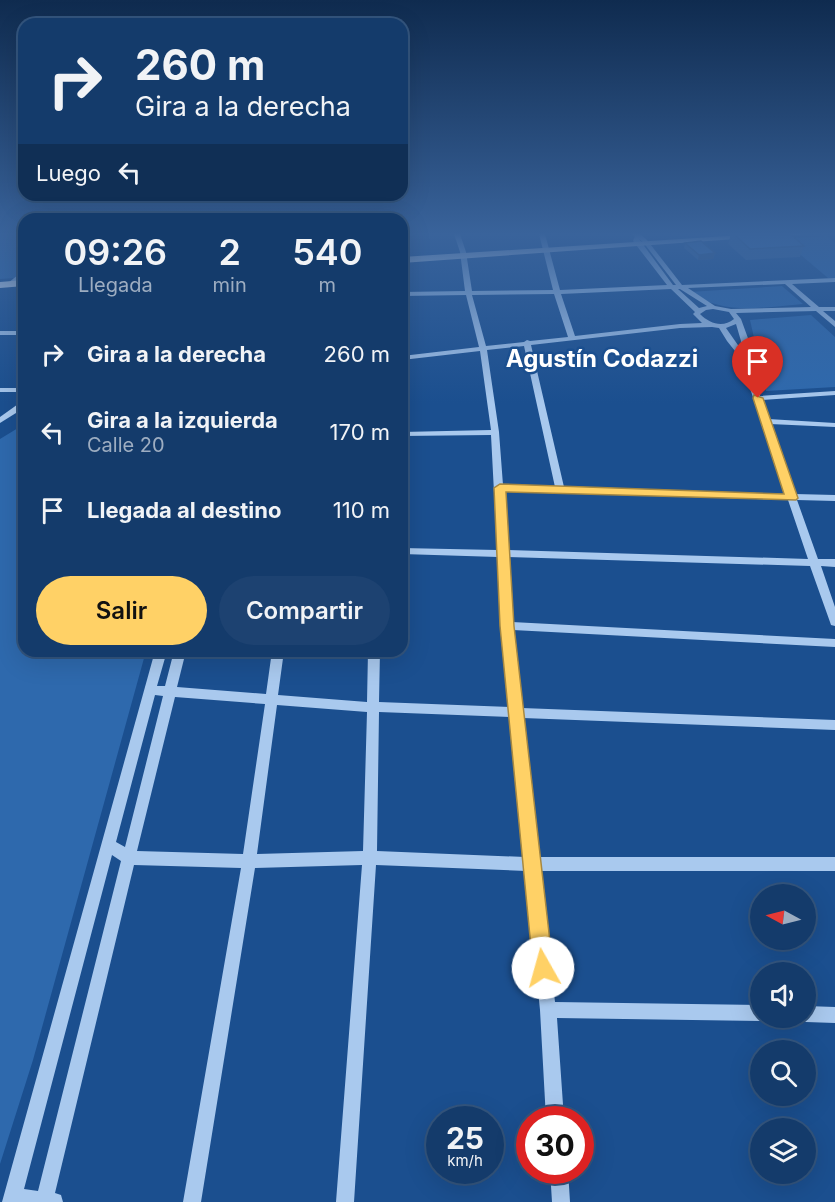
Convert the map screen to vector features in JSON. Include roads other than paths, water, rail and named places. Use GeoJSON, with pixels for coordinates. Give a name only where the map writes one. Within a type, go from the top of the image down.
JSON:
{"type":"FeatureCollection","features":[{"type":"Feature","properties":{"kind":"street"},"geometry":{"type":"LineString","coordinates":[[468,290],[483,347],[495,432],[507,626],[548,1010],[554,1106]]}},
{"type":"Feature","properties":{"kind":"street"},"geometry":{"type":"LineString","coordinates":[[408,294],[593,290]]}},
{"type":"Feature","properties":{"kind":"street"},"geometry":{"type":"LineString","coordinates":[[675,290],[712,325]]}},
{"type":"Feature","properties":{"kind":"street"},"geometry":{"type":"LineString","coordinates":[[686,290],[713,307],[731,311],[835,309]]}},
{"type":"Feature","properties":{"kind":"street"},"geometry":{"type":"LineString","coordinates":[[796,290],[835,325]]}},
{"type":"Feature","properties":{"kind":"street"},"geometry":{"type":"LineString","coordinates":[[556,292],[572,337]]}},
{"type":"Feature","properties":{"kind":"street"},"geometry":{"type":"LineString","coordinates":[[680,326],[713,307]]}},
{"type":"Feature","properties":{"kind":"street"},"geometry":{"type":"LineString","coordinates":[[731,311],[738,319],[745,341],[742,355]]}},
{"type":"Feature","properties":{"kind":"street"},"geometry":{"type":"LineString","coordinates":[[408,357],[680,326],[729,326],[738,319]]}},
{"type":"Feature","properties":{"kind":"street"},"geometry":{"type":"LineString","coordinates":[[721,326],[742,355],[835,622]]}},
{"type":"Feature","properties":{"kind":"street"},"geometry":{"type":"LineString","coordinates":[[0,333],[18,333]]}},
{"type":"Feature","properties":{"kind":"street"},"geometry":{"type":"LineString","coordinates":[[527,342],[560,489]]}},
{"type":"Feature","properties":{"kind":"street"},"geometry":{"type":"LineString","coordinates":[[0,390],[18,390]]}},
{"type":"Feature","properties":{"kind":"street"},"geometry":{"type":"LineString","coordinates":[[758,398],[835,393]]}},
{"type":"Feature","properties":{"kind":"street"},"geometry":{"type":"LineString","coordinates":[[0,421],[18,408]]}},
{"type":"Feature","properties":{"kind":"street"},"geometry":{"type":"LineString","coordinates":[[765,421],[835,424]]}},
{"type":"Feature","properties":{"kind":"street"},"geometry":{"type":"LineString","coordinates":[[408,434],[495,432]]}},
{"type":"Feature","properties":{"kind":"street"},"geometry":{"type":"LineString","coordinates":[[500,488],[835,498]]}},
{"type":"Feature","properties":{"kind":"street"},"geometry":{"type":"LineString","coordinates":[[408,551],[835,563]]}},
{"type":"Feature","properties":{"kind":"street"},"geometry":{"type":"LineString","coordinates":[[507,626],[835,643]]}},
{"type":"Feature","properties":{"kind":"street"},"geometry":{"type":"LineString","coordinates":[[54,1202],[12,1199],[159,657]]}},
{"type":"Feature","properties":{"kind":"street"},"geometry":{"type":"LineString","coordinates":[[44,1202],[178,657]]}},
{"type":"Feature","properties":{"kind":"street"},"geometry":{"type":"LineString","coordinates":[[192,1202],[249,861],[277,657]]}},
{"type":"Feature","properties":{"kind":"street"},"geometry":{"type":"LineString","coordinates":[[345,1202],[370,858],[374,657]]}},
{"type":"Feature","properties":{"kind":"street"},"geometry":{"type":"LineString","coordinates":[[150,690],[373,707],[835,724]]}},
{"type":"Feature","properties":{"kind":"street"},"geometry":{"type":"LineString","coordinates":[[108,845],[130,858],[249,861],[370,858],[531,864],[835,864]]}},
{"type":"Feature","properties":{"kind":"street"},"geometry":{"type":"LineString","coordinates":[[548,1010],[750,1013]]}},
{"type":"Feature","properties":{"kind":"street"},"geometry":{"type":"LineString","coordinates":[[816,1014],[835,1015]]}},
{"type":"Feature","properties":{"kind":"street"},"geometry":{"type":"LineString","coordinates":[[560,1184],[561,1202]]}},
{"type":"Feature","properties":{"kind":"district","name":"Agustín Codazzi"},"geometry":{"type":"Point","coordinates":[602,359]}}]}
